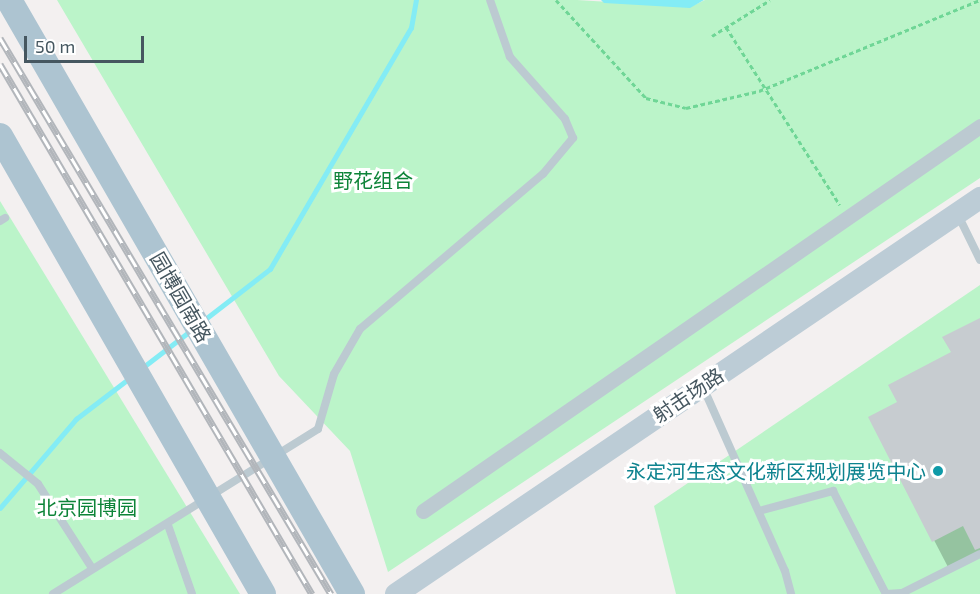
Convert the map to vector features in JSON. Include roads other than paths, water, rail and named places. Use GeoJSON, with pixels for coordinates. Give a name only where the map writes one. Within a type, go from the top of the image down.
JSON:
{"type":"FeatureCollection","features":[{"type":"Feature","properties":{"kind":"main road","name":"园博园南路"},"geometry":{"type":"LineString","coordinates":[[9,0],[352,594]]}},
{"type":"Feature","properties":{"kind":"main road"},"geometry":{"type":"LineString","coordinates":[[0,136],[263,594]]}},
{"type":"Feature","properties":{"kind":"street"},"geometry":{"type":"LineString","coordinates":[[423,511],[980,126]]}},
{"type":"Feature","properties":{"kind":"street","name":"射击场路"},"geometry":{"type":"LineString","coordinates":[[396,594],[980,198]]}},
{"type":"Feature","properties":{"kind":"lane"},"geometry":{"type":"LineString","coordinates":[[53,594],[129,543],[168,525],[318,429],[334,374],[360,329],[543,174],[573,138],[565,119],[510,57],[490,0]]}},
{"type":"Feature","properties":{"kind":"lane"},"geometry":{"type":"LineString","coordinates":[[957,213],[980,260]]}},
{"type":"Feature","properties":{"kind":"lane"},"geometry":{"type":"LineString","coordinates":[[702,386],[785,571],[791,594]]}},
{"type":"Feature","properties":{"kind":"lane"},"geometry":{"type":"LineString","coordinates":[[0,453],[38,484],[92,568]]}},
{"type":"Feature","properties":{"kind":"lane"},"geometry":{"type":"LineString","coordinates":[[759,511],[833,491],[886,594],[902,593],[980,554]]}},
{"type":"Feature","properties":{"kind":"lane"},"geometry":{"type":"LineString","coordinates":[[168,525],[192,594]]}},
{"type":"Feature","properties":{"kind":"water"},"geometry":{"type":"Polygon","coordinates":[[[601,0],[704,0],[690,8],[604,3],[601,0]]]}},
{"type":"Feature","properties":{"kind":"waterway"},"geometry":{"type":"LineString","coordinates":[[204,320],[270,269],[411,28],[416,0]]}},
{"type":"Feature","properties":{"kind":"waterway"},"geometry":{"type":"LineString","coordinates":[[142,368],[190,331]]}},
{"type":"Feature","properties":{"kind":"waterway"},"geometry":{"type":"LineString","coordinates":[[0,508],[76,419],[131,377]]}},
{"type":"Feature","properties":{"kind":"railway"},"geometry":{"type":"LineString","coordinates":[[0,38],[331,594]]}},
{"type":"Feature","properties":{"kind":"railway"},"geometry":{"type":"LineString","coordinates":[[0,64],[312,594]]}},
{"type":"Feature","properties":{"kind":"place","name":"永定河生态文化新区规划展览中心"},"geometry":{"type":"Point","coordinates":[938,471]}},
{"type":"Feature","properties":{"kind":"park label","name":"野花组合"},"geometry":{"type":"Point","coordinates":[373,180]}},
{"type":"Feature","properties":{"kind":"park label","name":"北京园博园"},"geometry":{"type":"Point","coordinates":[87,507]}}]}
